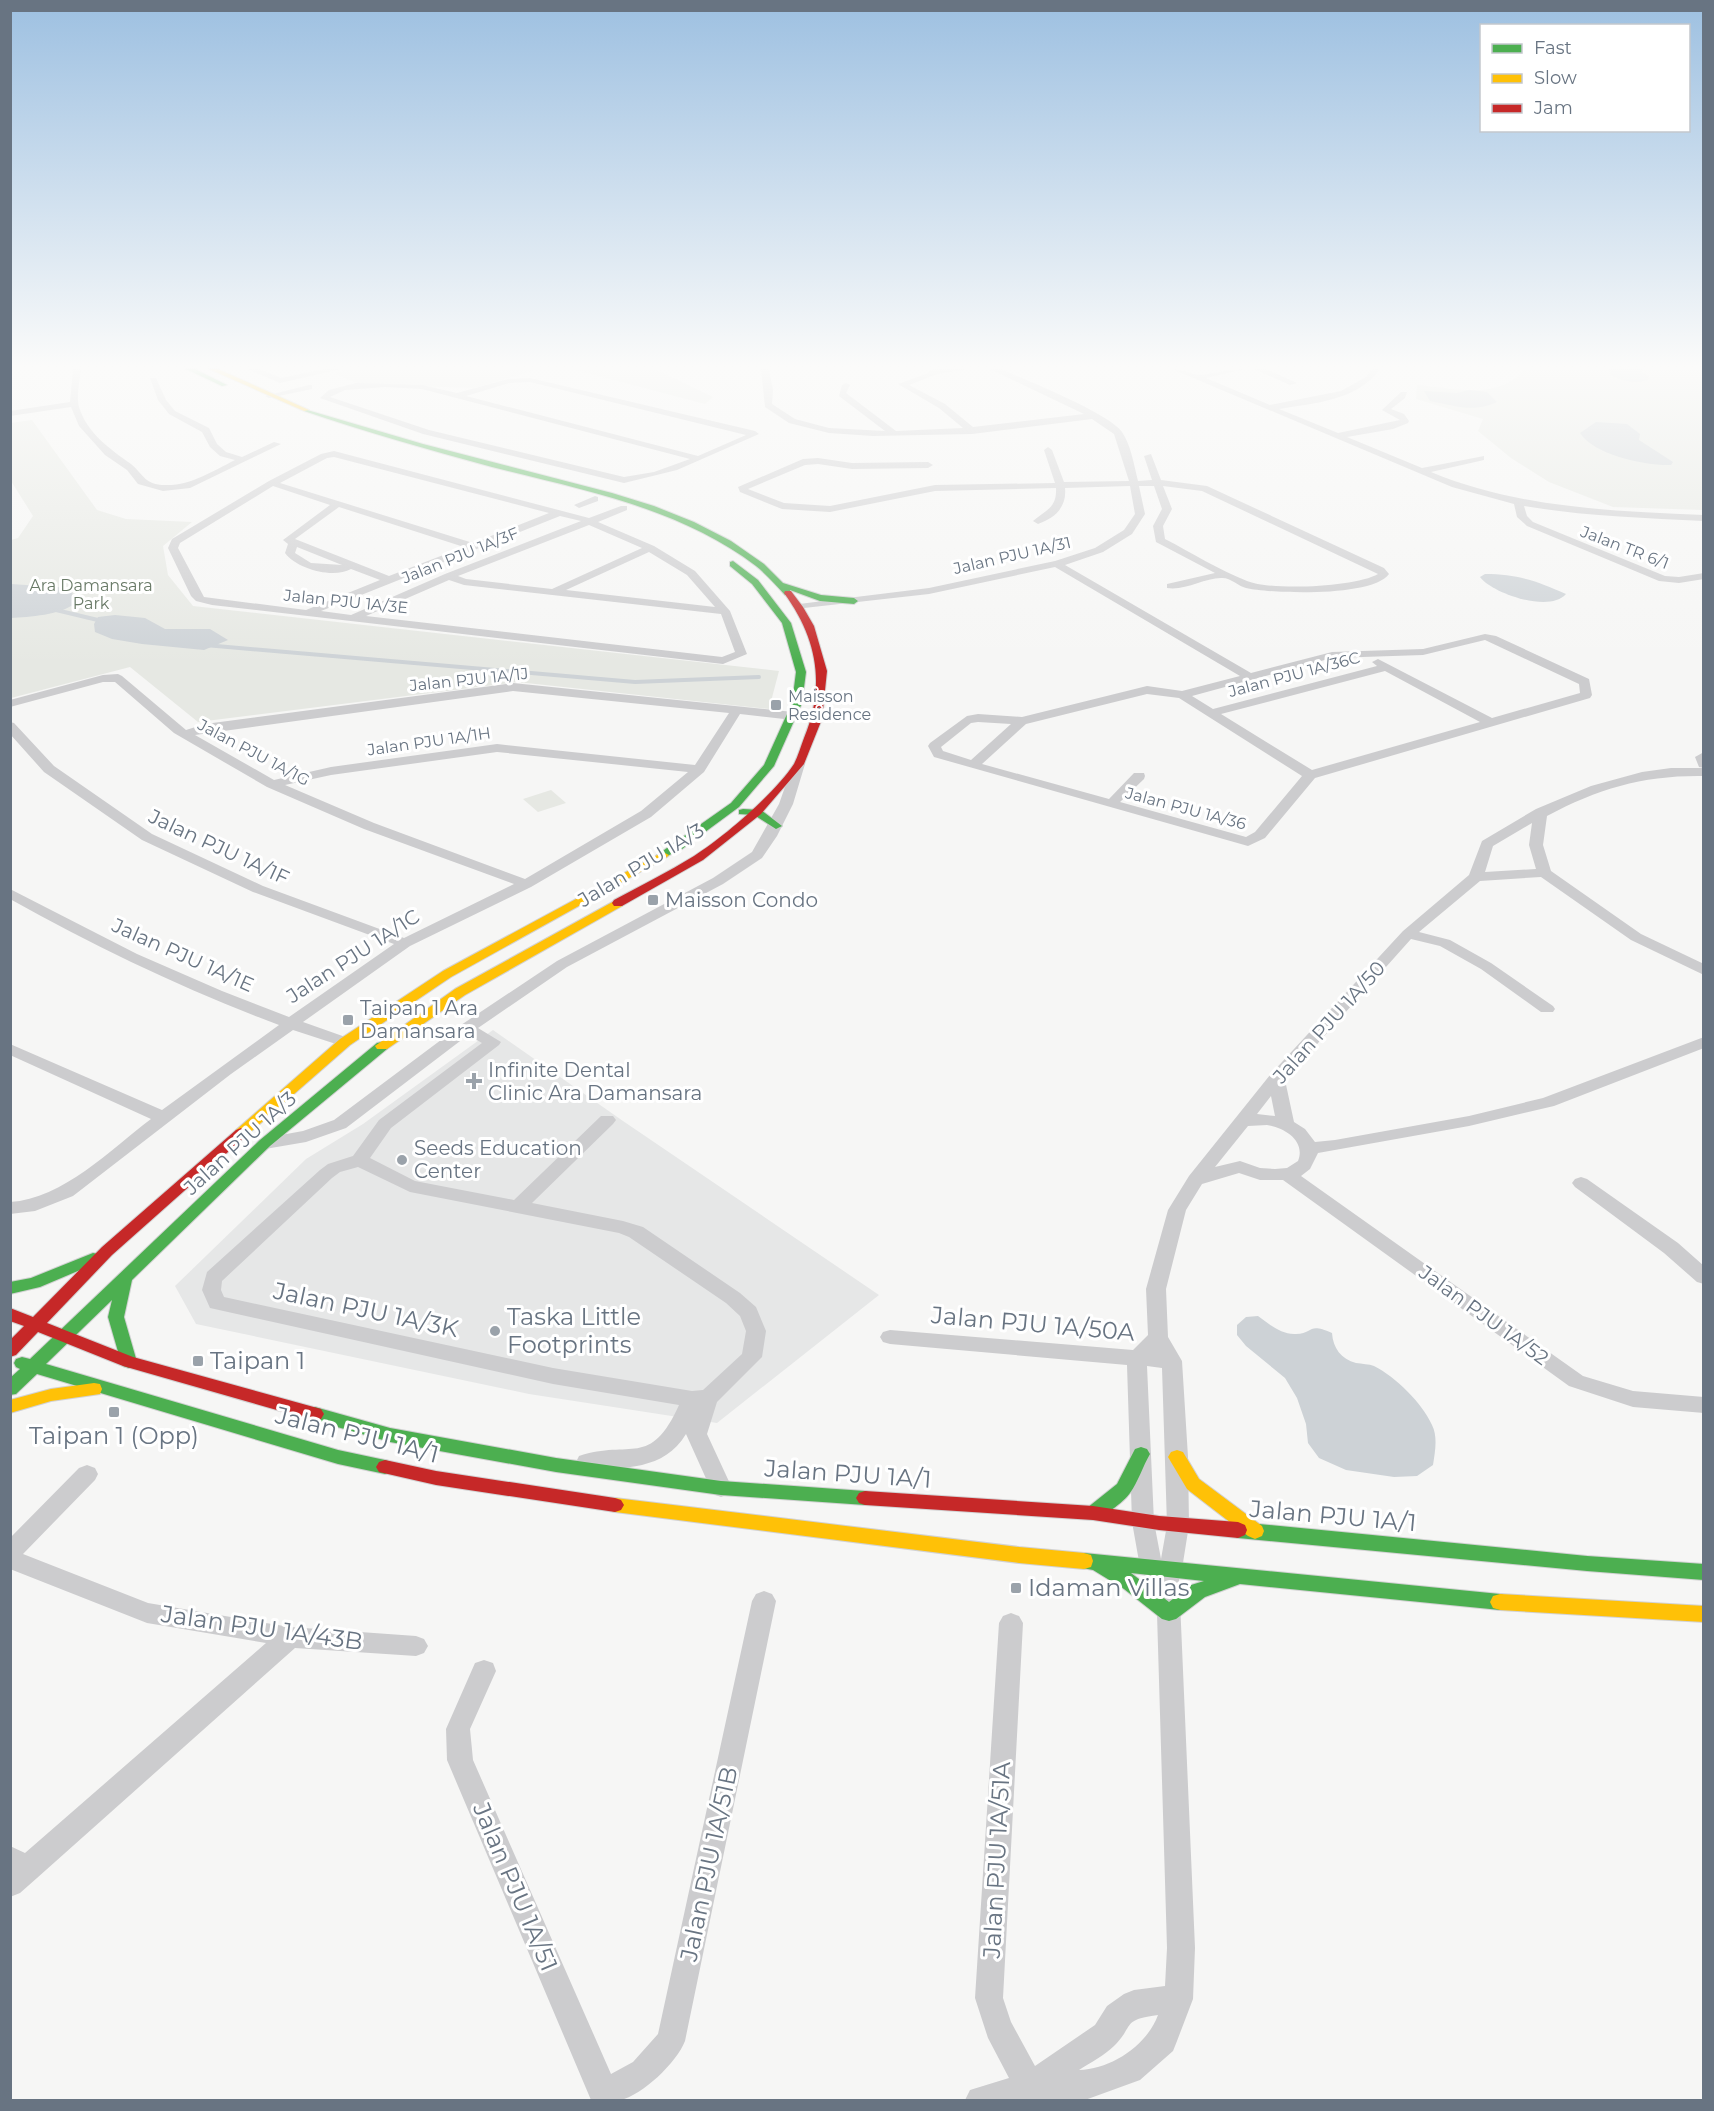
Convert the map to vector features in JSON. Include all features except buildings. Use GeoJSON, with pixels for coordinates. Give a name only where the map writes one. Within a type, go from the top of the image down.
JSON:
{"type":"FeatureCollection","features":[{"type":"Feature","properties":{"kind":"street"},"geometry":{"type":"LineString","coordinates":[[129,468],[141,482],[162,488],[187,486],[227,468]]}},
{"type":"Feature","properties":{"kind":"street","name":"Jalan PJU 1A/3E"},"geometry":{"type":"LineString","coordinates":[[302,468],[272,483],[176,542],[173,548],[195,594],[201,599],[723,662],[741,654],[725,611]]}},
{"type":"Feature","properties":{"kind":"street","name":"Jalan PJU 1A/3E"},"geometry":{"type":"LineString","coordinates":[[387,468],[562,512]]}},
{"type":"Feature","properties":{"kind":"street","name":"Jalan PJU 1A/3"},"geometry":{"type":"LineString","coordinates":[[10,1351],[107,1251],[345,1042],[447,974],[678,847],[735,805],[769,766],[793,716],[801,672],[786,623],[755,582],[722,555],[669,525],[595,499],[474,468]]}},
{"type":"Feature","properties":{"kind":"street","name":"Jalan PJU 1A/3"},"geometry":{"type":"LineString","coordinates":[[10,1389],[265,1143],[364,1059],[460,992],[699,858],[757,812],[799,764],[817,719],[822,671],[809,626],[799,607],[780,583],[740,549],[681,520],[633,502],[502,468]]}},
{"type":"Feature","properties":{"kind":"street"},"geometry":{"type":"LineString","coordinates":[[572,468],[624,480],[646,478],[673,468]]}},
{"type":"Feature","properties":{"kind":"street"},"geometry":{"type":"LineString","coordinates":[[790,468],[743,487],[743,490],[782,506],[830,509],[935,488],[1161,486],[1204,488],[1380,570],[1384,574],[1381,578],[1341,588],[1274,589],[1246,585],[1160,540],[1158,526],[1167,509],[1161,486],[1153,468]]}},
{"type":"Feature","properties":{"kind":"street"},"geometry":{"type":"LineString","coordinates":[[929,468],[935,488]]}},
{"type":"Feature","properties":{"kind":"street"},"geometry":{"type":"LineString","coordinates":[[1038,521],[1052,516],[1060,506],[1062,488],[1054,468]]}},
{"type":"Feature","properties":{"kind":"street","name":"Jalan PJU 1A/31"},"geometry":{"type":"LineString","coordinates":[[799,607],[929,591],[1057,564],[1099,550],[1128,532],[1140,514],[1129,468]]}},
{"type":"Feature","properties":{"kind":"street"},"geometry":{"type":"LineString","coordinates":[[1413,468],[1470,490],[1518,502],[1596,513],[1704,518]]}},
{"type":"Feature","properties":{"kind":"street"},"geometry":{"type":"LineString","coordinates":[[1422,471],[1439,468]]}},
{"type":"Feature","properties":{"kind":"street"},"geometry":{"type":"LineString","coordinates":[[272,483],[474,546]]}},
{"type":"Feature","properties":{"kind":"street"},"geometry":{"type":"LineString","coordinates":[[579,505],[595,499]]}},
{"type":"Feature","properties":{"kind":"street","name":"Jalan TR 6/1"},"geometry":{"type":"LineString","coordinates":[[1518,502],[1522,517],[1530,524],[1651,575],[1672,581],[1704,576]]}},
{"type":"Feature","properties":{"kind":"street"},"geometry":{"type":"LineString","coordinates":[[337,504],[288,540],[293,544],[389,580]]}},
{"type":"Feature","properties":{"kind":"street","name":"Jalan PJU 1A/3F"},"geometry":{"type":"LineString","coordinates":[[353,618],[449,576],[621,507]]}},
{"type":"Feature","properties":{"kind":"street"},"geometry":{"type":"LineString","coordinates":[[305,613],[562,512],[651,548],[691,573],[725,611]]}},
{"type":"Feature","properties":{"kind":"street"},"geometry":{"type":"LineString","coordinates":[[293,544],[290,553],[295,560],[303,564],[332,568],[358,567]]}},
{"type":"Feature","properties":{"kind":"street"},"geometry":{"type":"LineString","coordinates":[[555,591],[651,548]]}},
{"type":"Feature","properties":{"kind":"street"},"geometry":{"type":"LineString","coordinates":[[1057,564],[1250,677]]}},
{"type":"Feature","properties":{"kind":"street"},"geometry":{"type":"LineString","coordinates":[[1171,586],[1224,574]]}},
{"type":"Feature","properties":{"kind":"street"},"geometry":{"type":"LineString","coordinates":[[449,576],[464,582],[725,611]]}},
{"type":"Feature","properties":{"kind":"street"},"geometry":{"type":"LineString","coordinates":[[780,583],[820,598],[854,601]]}},
{"type":"Feature","properties":{"kind":"street"},"geometry":{"type":"LineString","coordinates":[[809,626],[829,609],[854,601]]}},
{"type":"Feature","properties":{"kind":"street"},"geometry":{"type":"LineString","coordinates":[[786,623],[793,610],[799,607]]}},
{"type":"Feature","properties":{"kind":"street","name":"Jalan PJU 1A/36"},"geometry":{"type":"LineString","coordinates":[[1485,637],[1492,638],[1586,682],[1586,695],[1310,775],[1260,835],[1248,842],[973,765],[938,754],[934,746],[967,720],[978,718],[1022,721],[1147,690],[1182,695],[1250,677],[1332,655],[1423,652],[1485,637]]}},
{"type":"Feature","properties":{"kind":"street"},"geometry":{"type":"LineString","coordinates":[[1362,654],[1491,723]]}},
{"type":"Feature","properties":{"kind":"street","name":"Jalan PJU 1A/36C"},"geometry":{"type":"LineString","coordinates":[[1211,713],[1386,667]]}},
{"type":"Feature","properties":{"kind":"street","name":"Jalan PJU 1A/1G"},"geometry":{"type":"LineString","coordinates":[[10,704],[103,679],[118,678],[185,734],[272,784],[369,826],[526,884]]}},
{"type":"Feature","properties":{"kind":"street","name":"Jalan PJU 1A/1J"},"geometry":{"type":"LineString","coordinates":[[185,734],[205,728],[513,687],[793,716]]}},
{"type":"Feature","properties":{"kind":"street"},"geometry":{"type":"LineString","coordinates":[[1182,695],[1310,775]]}},
{"type":"Feature","properties":{"kind":"street","name":"Jalan PJU 1A/1C"},"geometry":{"type":"LineString","coordinates":[[10,1208],[28,1207],[67,1192],[162,1117],[288,1024],[405,943],[526,884],[646,814],[699,769],[737,710]]}},
{"type":"Feature","properties":{"kind":"street"},"geometry":{"type":"LineString","coordinates":[[973,765],[1022,721]]}},
{"type":"Feature","properties":{"kind":"street","name":"Jalan PJU 1A/1F"},"geometry":{"type":"LineString","coordinates":[[10,726],[49,770],[147,837],[258,890],[405,943]]}},
{"type":"Feature","properties":{"kind":"street","name":"Jalan PJU 1A/1H"},"geometry":{"type":"LineString","coordinates":[[272,784],[331,771],[497,748],[699,769]]}},
{"type":"Feature","properties":{"kind":"street"},"geometry":{"type":"LineString","coordinates":[[1704,756],[1701,757],[1704,764]]}},
{"type":"Feature","properties":{"kind":"street"},"geometry":{"type":"LineString","coordinates":[[265,1143],[306,1136],[340,1124],[467,1028],[562,964],[718,881],[757,855],[786,804],[799,764]]}},
{"type":"Feature","properties":{"kind":"street"},"geometry":{"type":"LineString","coordinates":[[1704,772],[1667,772],[1631,779],[1568,799],[1487,844],[1476,877],[1544,873],[1636,937],[1704,970]]}},
{"type":"Feature","properties":{"kind":"street"},"geometry":{"type":"LineString","coordinates":[[1111,804],[1139,776]]}},
{"type":"Feature","properties":{"kind":"street"},"geometry":{"type":"LineString","coordinates":[[718,817],[757,812],[776,825]]}},
{"type":"Feature","properties":{"kind":"street"},"geometry":{"type":"LineString","coordinates":[[1541,812],[1536,844],[1544,873]]}},
{"type":"Feature","properties":{"kind":"street","name":"Jalan PJU 1A/50"},"geometry":{"type":"LineString","coordinates":[[1158,1337],[1156,1289],[1177,1210],[1195,1180],[1276,1079],[1408,934],[1476,877]]}},
{"type":"Feature","properties":{"kind":"street","name":"Jalan PJU 1A/1E"},"geometry":{"type":"LineString","coordinates":[[10,893],[130,958],[288,1024],[345,1042]]}},
{"type":"Feature","properties":{"kind":"street"},"geometry":{"type":"LineString","coordinates":[[1408,934],[1445,943],[1486,966],[1547,1009]]}},
{"type":"Feature","properties":{"kind":"street"},"geometry":{"type":"LineString","coordinates":[[467,1028],[493,1042],[386,1124],[359,1160],[410,1186],[623,1227],[636,1232],[733,1298],[749,1312],[756,1331],[752,1357],[700,1399],[662,1449],[635,1458],[556,1465]]}},
{"type":"Feature","properties":{"kind":"street"},"geometry":{"type":"LineString","coordinates":[[1222,1145],[1231,1160],[1241,1167],[1267,1175],[1286,1174],[1302,1167],[1309,1154],[1335,1146],[1468,1121],[1548,1102],[1704,1042]]}},
{"type":"Feature","properties":{"kind":"street"},"geometry":{"type":"LineString","coordinates":[[10,1049],[162,1117]]}},
{"type":"Feature","properties":{"kind":"street"},"geometry":{"type":"LineString","coordinates":[[1276,1079],[1286,1125]]}},
{"type":"Feature","properties":{"kind":"street"},"geometry":{"type":"LineString","coordinates":[[516,1207],[608,1120]]}},
{"type":"Feature","properties":{"kind":"street"},"geometry":{"type":"LineString","coordinates":[[1243,1121],[1264,1120],[1286,1125],[1298,1132],[1309,1154]]}},
{"type":"Feature","properties":{"kind":"street","name":"Jalan PJU 1A/3K"},"geometry":{"type":"LineString","coordinates":[[359,1160],[334,1168],[326,1174],[214,1277],[211,1283],[211,1293],[217,1303],[553,1376],[700,1399]]}},
{"type":"Feature","properties":{"kind":"street"},"geometry":{"type":"LineString","coordinates":[[1195,1180],[1241,1167]]}},
{"type":"Feature","properties":{"kind":"street","name":"Jalan PJU 1A/52"},"geometry":{"type":"LineString","coordinates":[[1286,1174],[1576,1381],[1633,1399],[1704,1405]]}},
{"type":"Feature","properties":{"kind":"street"},"geometry":{"type":"LineString","coordinates":[[1581,1183],[1671,1248],[1704,1277]]}},
{"type":"Feature","properties":{"kind":"street"},"geometry":{"type":"LineString","coordinates":[[10,1288],[59,1274],[107,1251]]}},
{"type":"Feature","properties":{"kind":"street"},"geometry":{"type":"LineString","coordinates":[[125,1277],[116,1317],[129,1362]]}},
{"type":"Feature","properties":{"kind":"street","name":"Jalan PJU 1A/1"},"geometry":{"type":"LineString","coordinates":[[10,1314],[64,1338],[129,1362],[390,1435],[556,1465],[721,1488],[1093,1514],[1143,1522],[1361,1540],[1629,1569],[1704,1572]]}},
{"type":"Feature","properties":{"kind":"street","name":"Jalan PJU 1A/50A"},"geometry":{"type":"LineString","coordinates":[[890,1337],[1172,1361]]}},
{"type":"Feature","properties":{"kind":"street"},"geometry":{"type":"LineString","coordinates":[[980,2100],[1030,2086],[1085,2085],[1130,2070],[1163,2042],[1179,1999],[1181,1948],[1169,1613],[1163,1571],[1143,1522],[1137,1359],[1158,1337],[1172,1361],[1177,1457],[1178,1525],[1163,1571]]}},
{"type":"Feature","properties":{"kind":"street","name":"Jalan PJU 1A/1"},"geometry":{"type":"LineString","coordinates":[[10,1360],[338,1457],[436,1478],[585,1501],[1163,1571],[1249,1576],[1501,1602],[1704,1614]]}},
{"type":"Feature","properties":{"kind":"street"},"geometry":{"type":"LineString","coordinates":[[10,1407],[51,1395],[102,1388]]}},
{"type":"Feature","properties":{"kind":"street"},"geometry":{"type":"LineString","coordinates":[[700,1399],[696,1434],[721,1488]]}},
{"type":"Feature","properties":{"kind":"street"},"geometry":{"type":"LineString","coordinates":[[1093,1514],[1117,1499],[1130,1483],[1141,1454]]}},
{"type":"Feature","properties":{"kind":"street"},"geometry":{"type":"LineString","coordinates":[[1177,1457],[1193,1484],[1256,1531]]}},
{"type":"Feature","properties":{"kind":"street"},"geometry":{"type":"LineString","coordinates":[[10,1553],[87,1474]]}},
{"type":"Feature","properties":{"kind":"street","name":"Jalan PJU 1A/43B"},"geometry":{"type":"LineString","coordinates":[[10,1559],[147,1612],[290,1637],[416,1646]]}},
{"type":"Feature","properties":{"kind":"street"},"geometry":{"type":"LineString","coordinates":[[1095,1563],[1131,1583],[1169,1613]]}},
{"type":"Feature","properties":{"kind":"street"},"geometry":{"type":"LineString","coordinates":[[1169,1613],[1188,1595],[1208,1585],[1249,1576]]}},
{"type":"Feature","properties":{"kind":"street","name":"Jalan PJU 1A/51B"},"geometry":{"type":"LineString","coordinates":[[605,2097],[643,2072],[671,2041],[764,1601]]}},
{"type":"Feature","properties":{"kind":"street","name":"Jalan PJU 1A/51A"},"geometry":{"type":"LineString","coordinates":[[1011,1623],[989,1998],[998,2028],[1030,2086]]}},
{"type":"Feature","properties":{"kind":"street"},"geometry":{"type":"LineString","coordinates":[[16,1871],[290,1637]]}},
{"type":"Feature","properties":{"kind":"street","name":"Jalan PJU 1A/51"},"geometry":{"type":"LineString","coordinates":[[484,1671],[458,1729],[460,1760],[605,2097]]}},
{"type":"Feature","properties":{"kind":"street"},"geometry":{"type":"LineString","coordinates":[[1030,2086],[1105,2035],[1116,2016],[1134,2004],[1179,1999]]}},
{"type":"Feature","properties":{"kind":"shaded area"},"geometry":{"type":"Polygon","coordinates":[[[1485,574],[1527,579],[1566,594],[1548,602],[1522,599],[1497,590],[1480,577],[1485,574]]]}},
{"type":"Feature","properties":{"kind":"shaded area"},"geometry":{"type":"Polygon","coordinates":[[[11,584],[71,588],[75,603],[54,613],[11,618],[11,584]]]}},
{"type":"Feature","properties":{"kind":"shaded area"},"geometry":{"type":"Polygon","coordinates":[[[115,615],[145,618],[165,629],[210,629],[228,640],[204,650],[142,644],[112,639],[95,632],[94,624],[98,617],[115,615]]]}},
{"type":"Feature","properties":{"kind":"shaded area","name":"Taipan 1"},"geometry":{"type":"Polygon","coordinates":[[[493,1030],[879,1295],[717,1423],[529,1394],[196,1324],[175,1286],[306,1159],[363,1124],[493,1030]]]}},
{"type":"Feature","properties":{"kind":"shaded area"},"geometry":{"type":"Polygon","coordinates":[[[1258,1316],[1285,1333],[1296,1334],[1319,1328],[1332,1333],[1336,1348],[1342,1356],[1356,1363],[1374,1366],[1399,1384],[1422,1408],[1432,1425],[1435,1440],[1433,1465],[1417,1476],[1394,1477],[1346,1470],[1319,1458],[1308,1443],[1306,1424],[1297,1398],[1285,1378],[1246,1346],[1237,1335],[1237,1325],[1246,1317],[1258,1316]]]}},
{"type":"Feature","properties":{"kind":"green space","name":"Ara Damansara Park"},"geometry":{"type":"Polygon","coordinates":[[[11,468],[66,468],[97,510],[126,519],[192,522],[163,546],[168,575],[193,606],[779,671],[769,709],[517,682],[198,722],[130,667],[11,698],[11,540],[18,538],[33,516],[11,481],[11,468]]]}},
{"type":"Feature","properties":{"kind":"green space"},"geometry":{"type":"Polygon","coordinates":[[[1526,468],[1703,468],[1703,510],[1613,507],[1549,482],[1526,468]]]}},
{"type":"Feature","properties":{"kind":"green space"},"geometry":{"type":"Polygon","coordinates":[[[551,790],[566,803],[538,812],[523,799],[551,790]]]}},
{"type":"Feature","properties":{"kind":"waterway"},"geometry":{"type":"LineString","coordinates":[[56,610],[102,621]]}},
{"type":"Feature","properties":{"kind":"waterway"},"geometry":{"type":"LineString","coordinates":[[205,645],[635,682],[759,677]]}},
{"type":"Feature","properties":{"kind":"traffic: fast"},"geometry":{"type":"LineString","coordinates":[[505,468],[609,495],[691,524],[728,543],[761,566],[788,593]]}},
{"type":"Feature","properties":{"kind":"traffic: fast"},"geometry":{"type":"LineString","coordinates":[[663,855],[678,847],[735,805],[769,766],[797,703],[801,672],[786,623],[755,582],[733,564]]}},
{"type":"Feature","properties":{"kind":"traffic: fast"},"geometry":{"type":"LineString","coordinates":[[784,585],[820,598],[854,601]]}},
{"type":"Feature","properties":{"kind":"traffic: fast"},"geometry":{"type":"LineString","coordinates":[[743,812],[757,812],[776,826]]}},
{"type":"Feature","properties":{"kind":"traffic: fast"},"geometry":{"type":"LineString","coordinates":[[10,1389],[265,1143],[382,1046]]}},
{"type":"Feature","properties":{"kind":"traffic: fast"},"geometry":{"type":"LineString","coordinates":[[10,1288],[34,1283],[93,1258]]}},
{"type":"Feature","properties":{"kind":"traffic: fast"},"geometry":{"type":"LineString","coordinates":[[125,1278],[116,1317],[129,1362]]}},
{"type":"Feature","properties":{"kind":"traffic: fast"},"geometry":{"type":"LineString","coordinates":[[22,1363],[338,1457],[385,1467]]}},
{"type":"Feature","properties":{"kind":"traffic: fast"},"geometry":{"type":"LineString","coordinates":[[315,1414],[390,1435],[556,1465],[721,1488],[865,1498]]}},
{"type":"Feature","properties":{"kind":"traffic: fast"},"geometry":{"type":"LineString","coordinates":[[1093,1513],[1123,1489],[1141,1454]]}},
{"type":"Feature","properties":{"kind":"traffic: fast"},"geometry":{"type":"LineString","coordinates":[[1238,1530],[1704,1572]]}},
{"type":"Feature","properties":{"kind":"traffic: fast"},"geometry":{"type":"LineString","coordinates":[[1084,1561],[1500,1602]]}},
{"type":"Feature","properties":{"kind":"traffic: fast"},"geometry":{"type":"LineString","coordinates":[[1101,1566],[1131,1583],[1169,1613],[1198,1591],[1233,1579]]}},
{"type":"Feature","properties":{"kind":"traffic: slow"},"geometry":{"type":"LineString","coordinates":[[241,1133],[345,1042],[447,974],[663,855]]}},
{"type":"Feature","properties":{"kind":"traffic: slow"},"geometry":{"type":"LineString","coordinates":[[382,1046],[460,992],[618,903]]}},
{"type":"Feature","properties":{"kind":"traffic: slow"},"geometry":{"type":"LineString","coordinates":[[10,1407],[51,1395],[94,1389]]}},
{"type":"Feature","properties":{"kind":"traffic: slow"},"geometry":{"type":"LineString","coordinates":[[1177,1457],[1193,1484],[1255,1531]]}},
{"type":"Feature","properties":{"kind":"traffic: slow"},"geometry":{"type":"LineString","coordinates":[[615,1505],[1084,1561]]}},
{"type":"Feature","properties":{"kind":"traffic: slow"},"geometry":{"type":"LineString","coordinates":[[1500,1602],[1704,1614]]}},
{"type":"Feature","properties":{"kind":"traffic: jam"},"geometry":{"type":"LineString","coordinates":[[618,903],[699,858],[757,812],[799,764],[817,719],[822,671],[809,626],[788,593]]}},
{"type":"Feature","properties":{"kind":"traffic: jam"},"geometry":{"type":"LineString","coordinates":[[10,1351],[107,1251],[241,1133]]}},
{"type":"Feature","properties":{"kind":"traffic: jam"},"geometry":{"type":"LineString","coordinates":[[10,1314],[129,1362],[315,1414]]}},
{"type":"Feature","properties":{"kind":"traffic: jam"},"geometry":{"type":"LineString","coordinates":[[385,1467],[436,1478],[615,1505]]}},
{"type":"Feature","properties":{"kind":"traffic: jam"},"geometry":{"type":"LineString","coordinates":[[865,1498],[1093,1513],[1159,1523],[1238,1530]]}},
{"type":"Feature","properties":{"kind":"place","name":"Maisson Residence"},"geometry":{"type":"Point","coordinates":[776,705]}},
{"type":"Feature","properties":{"kind":"place","name":"Maisson Condo"},"geometry":{"type":"Point","coordinates":[653,900]}},
{"type":"Feature","properties":{"kind":"place","name":"Taipan 1 Ara Damansara"},"geometry":{"type":"Point","coordinates":[348,1020]}},
{"type":"Feature","properties":{"kind":"place","name":"Infinite Dental Clinic Ara Damansara"},"geometry":{"type":"Point","coordinates":[474,1081]}},
{"type":"Feature","properties":{"kind":"place","name":"Seeds Education Center"},"geometry":{"type":"Point","coordinates":[402,1160]}},
{"type":"Feature","properties":{"kind":"place","name":"Taska Little Footprints"},"geometry":{"type":"Point","coordinates":[495,1331]}},
{"type":"Feature","properties":{"kind":"place","name":"Taipan 1"},"geometry":{"type":"Point","coordinates":[198,1361]}},
{"type":"Feature","properties":{"kind":"place","name":"Taipan 1 (Opp)"},"geometry":{"type":"Point","coordinates":[114,1412]}},
{"type":"Feature","properties":{"kind":"place","name":"Idaman Villas"},"geometry":{"type":"Point","coordinates":[1016,1588]}}]}
